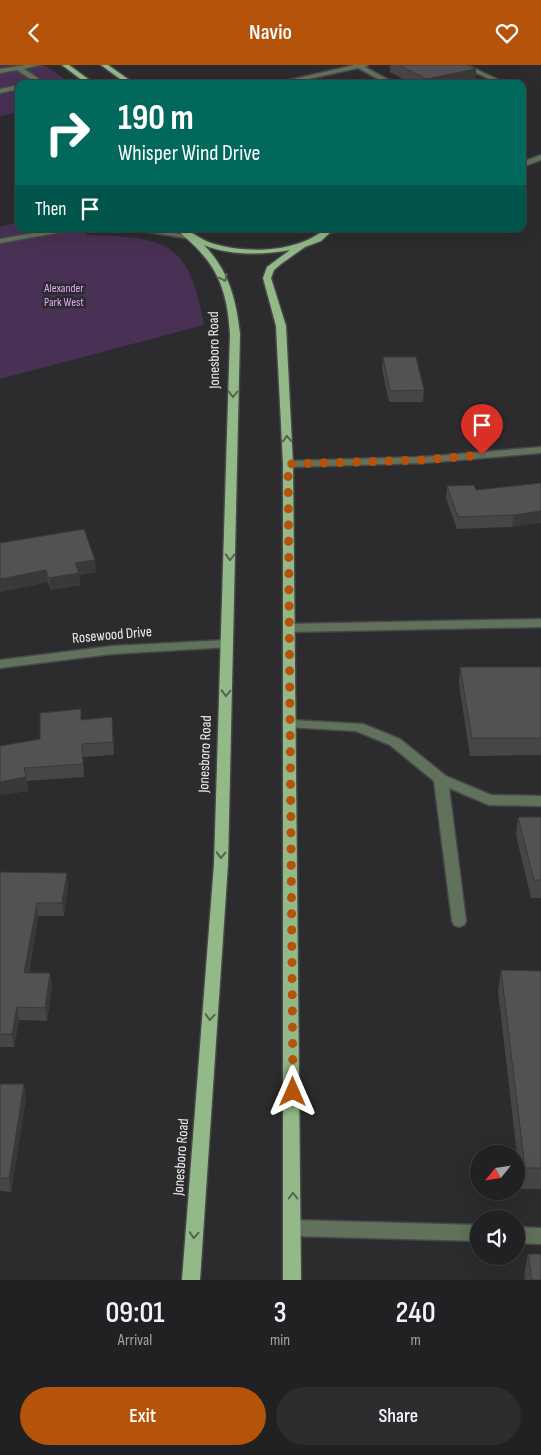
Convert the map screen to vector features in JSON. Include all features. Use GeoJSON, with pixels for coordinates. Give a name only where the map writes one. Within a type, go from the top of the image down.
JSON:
{"type":"FeatureCollection","features":[{"type":"Feature","properties":{"kind":"main road"},"geometry":{"type":"LineString","coordinates":[[65,65],[86,80]]}},
{"type":"Feature","properties":{"kind":"main road"},"geometry":{"type":"LineString","coordinates":[[104,65],[126,80]]}},
{"type":"Feature","properties":{"kind":"main road","name":"Jonesboro Road"},"geometry":{"type":"LineString","coordinates":[[184,232],[212,257],[223,274],[232,305],[235,334],[221,864],[192,1280]]}},
{"type":"Feature","properties":{"kind":"main road"},"geometry":{"type":"LineString","coordinates":[[292,1280],[291,724],[288,464],[280,327],[267,278],[270,269],[278,261],[328,232]]}},
{"type":"Feature","properties":{"kind":"main road"},"geometry":{"type":"LineString","coordinates":[[192,239],[257,251],[301,247]]}},
{"type":"Feature","properties":{"kind":"street"},"geometry":{"type":"LineString","coordinates":[[0,71],[36,65]]}},
{"type":"Feature","properties":{"kind":"street"},"geometry":{"type":"LineString","coordinates":[[462,65],[491,80]]}},
{"type":"Feature","properties":{"kind":"street"},"geometry":{"type":"LineString","coordinates":[[303,80],[362,66],[387,80]]}},
{"type":"Feature","properties":{"kind":"street"},"geometry":{"type":"LineString","coordinates":[[19,69],[35,80]]}},
{"type":"Feature","properties":{"kind":"street"},"geometry":{"type":"LineString","coordinates":[[0,91],[15,88]]}},
{"type":"Feature","properties":{"kind":"street"},"geometry":{"type":"LineString","coordinates":[[526,163],[541,157]]}},
{"type":"Feature","properties":{"kind":"street"},"geometry":{"type":"LineString","coordinates":[[0,241],[51,232]]}},
{"type":"Feature","properties":{"kind":"street"},"geometry":{"type":"LineString","coordinates":[[158,232],[192,239]]}},
{"type":"Feature","properties":{"kind":"street"},"geometry":{"type":"LineString","coordinates":[[288,464],[423,460],[541,449]]}},
{"type":"Feature","properties":{"kind":"street"},"geometry":{"type":"LineString","coordinates":[[290,628],[541,623]]}},
{"type":"Feature","properties":{"kind":"street","name":"Rosewood Drive"},"geometry":{"type":"LineString","coordinates":[[0,664],[112,649],[228,644]]}},
{"type":"Feature","properties":{"kind":"street"},"geometry":{"type":"LineString","coordinates":[[291,724],[358,727],[395,742],[441,779],[489,800],[541,801]]}},
{"type":"Feature","properties":{"kind":"street"},"geometry":{"type":"LineString","coordinates":[[441,779],[459,921]]}},
{"type":"Feature","properties":{"kind":"street"},"geometry":{"type":"LineString","coordinates":[[293,1228],[470,1233]]}},
{"type":"Feature","properties":{"kind":"street"},"geometry":{"type":"LineString","coordinates":[[525,1235],[541,1236]]}},
{"type":"Feature","properties":{"kind":"green space"},"geometry":{"type":"Polygon","coordinates":[[[0,65],[44,65],[65,80],[15,80],[15,113],[0,116],[0,65]]]}},
{"type":"Feature","properties":{"kind":"green space","name":"Alexander Park West"},"geometry":{"type":"Polygon","coordinates":[[[15,223],[15,232],[86,232],[87,235],[137,238],[156,242],[170,250],[182,261],[191,276],[204,325],[0,379],[0,227],[15,223]]]}},
{"type":"Feature","properties":{"kind":"building"},"geometry":{"type":"Polygon","coordinates":[[[399,65],[467,65],[476,69],[426,79],[399,65]]]}},
{"type":"Feature","properties":{"kind":"building"},"geometry":{"type":"Polygon","coordinates":[[[383,357],[416,357],[424,390],[390,391],[383,357]]]}},
{"type":"Feature","properties":{"kind":"building"},"geometry":{"type":"Polygon","coordinates":[[[541,483],[541,511],[514,515],[458,517],[447,486],[474,485],[476,490],[541,483]]]}},
{"type":"Feature","properties":{"kind":"building"},"geometry":{"type":"Polygon","coordinates":[[[84,529],[95,560],[75,563],[79,573],[49,578],[46,570],[0,579],[0,543],[84,529]]]}},
{"type":"Feature","properties":{"kind":"building"},"geometry":{"type":"Polygon","coordinates":[[[460,667],[541,667],[541,738],[472,738],[460,667]]]}},
{"type":"Feature","properties":{"kind":"building"},"geometry":{"type":"Polygon","coordinates":[[[81,709],[81,720],[112,717],[113,742],[82,744],[83,764],[24,768],[26,777],[0,782],[0,746],[40,739],[40,713],[81,709]]]}},
{"type":"Feature","properties":{"kind":"building"},"geometry":{"type":"Polygon","coordinates":[[[518,817],[541,817],[541,880],[534,880],[518,817]]]}},
{"type":"Feature","properties":{"kind":"building"},"geometry":{"type":"Polygon","coordinates":[[[0,872],[67,873],[62,903],[37,903],[24,973],[50,973],[45,1008],[17,1007],[12,1034],[0,1034],[0,872]]]}},
{"type":"Feature","properties":{"kind":"building"},"geometry":{"type":"Polygon","coordinates":[[[501,970],[541,971],[541,1168],[525,1168],[525,1145],[522,1145],[501,970]]]}},
{"type":"Feature","properties":{"kind":"building"},"geometry":{"type":"Polygon","coordinates":[[[0,1084],[24,1084],[9,1178],[0,1178],[0,1084]]]}},
{"type":"Feature","properties":{"kind":"building"},"geometry":{"type":"Polygon","coordinates":[[[528,1254],[541,1254],[541,1280],[532,1280],[528,1254]]]}},
{"type":"Feature","properties":{"kind":"route"},"geometry":{"type":"LineString","coordinates":[[293,1092],[288,464],[423,460],[482,455]]}}]}
